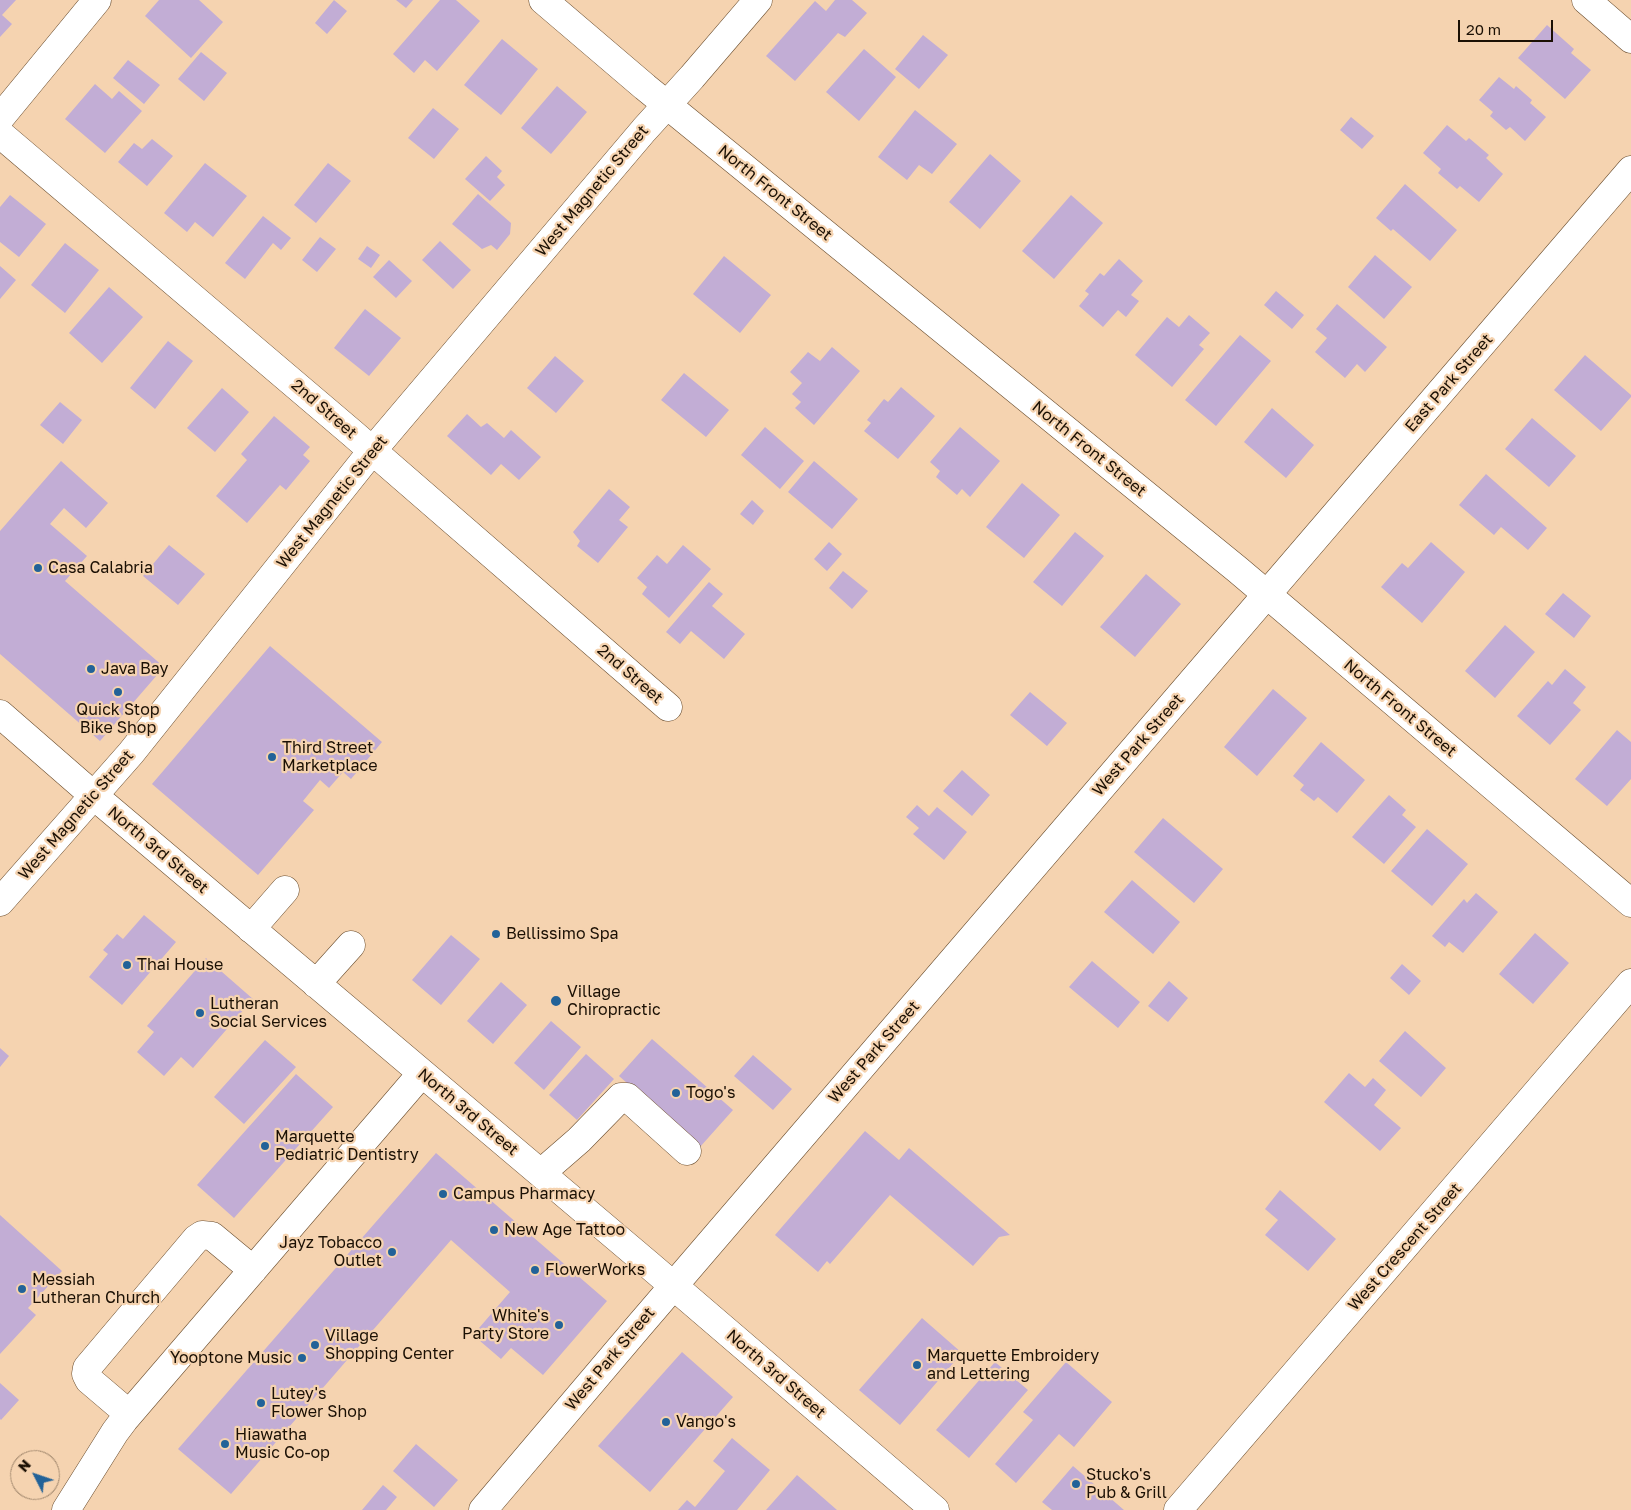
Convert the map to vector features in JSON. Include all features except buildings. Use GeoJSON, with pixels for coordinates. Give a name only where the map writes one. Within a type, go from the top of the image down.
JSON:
{"type":"FeatureCollection","features":[{"type":"Feature","properties":{"kind":"street"},"geometry":{"type":"LineString","coordinates":[[0,118],[97,0]]}},
{"type":"Feature","properties":{"kind":"street","name":"North Front Street"},"geometry":{"type":"LineString","coordinates":[[543,0],[645,87],[1267,596],[1631,903]]}},
{"type":"Feature","properties":{"kind":"street","name":"West Magnetic Street"},"geometry":{"type":"LineString","coordinates":[[0,902],[9,879],[93,795],[131,753],[372,451],[667,104],[692,78],[758,0]]}},
{"type":"Feature","properties":{"kind":"street"},"geometry":{"type":"LineString","coordinates":[[1586,0],[1631,38]]}},
{"type":"Feature","properties":{"kind":"street","name":"2nd Street"},"geometry":{"type":"LineString","coordinates":[[0,134],[372,451],[668,707]]}},
{"type":"Feature","properties":{"kind":"street","name":"East Park Street"},"geometry":{"type":"LineString","coordinates":[[1267,596],[1631,170]]}},
{"type":"Feature","properties":{"kind":"street","name":"West Park Street"},"geometry":{"type":"LineString","coordinates":[[483,1510],[1267,596]]}},
{"type":"Feature","properties":{"kind":"street","name":"North 3rd Street"},"geometry":{"type":"LineString","coordinates":[[0,714],[935,1510]]}},
{"type":"Feature","properties":{"kind":"street"},"geometry":{"type":"LineString","coordinates":[[251,929],[285,890]]}},
{"type":"Feature","properties":{"kind":"street"},"geometry":{"type":"LineString","coordinates":[[316,984],[351,945]]}},
{"type":"Feature","properties":{"kind":"street","name":"West Crescent Street"},"geometry":{"type":"LineString","coordinates":[[1178,1510],[1631,983]]}},
{"type":"Feature","properties":{"kind":"street"},"geometry":{"type":"LineString","coordinates":[[66,1510],[115,1432],[422,1072]]}},
{"type":"Feature","properties":{"kind":"street"},"geometry":{"type":"LineString","coordinates":[[541,1173],[579,1140],[621,1097],[627,1097],[687,1151]]}},
{"type":"Feature","properties":{"kind":"street"},"geometry":{"type":"LineString","coordinates":[[130,1414],[89,1380],[86,1374],[87,1368],[196,1239],[202,1235],[212,1236],[253,1270]]}},
{"type":"Feature","properties":{"kind":"place","name":"Casa Calabria"},"geometry":{"type":"Point","coordinates":[38,568]}},
{"type":"Feature","properties":{"kind":"place","name":"Java Bay"},"geometry":{"type":"Point","coordinates":[91,669]}},
{"type":"Feature","properties":{"kind":"place","name":"Quick Stop Bike Shop"},"geometry":{"type":"Point","coordinates":[118,692]}},
{"type":"Feature","properties":{"kind":"place","name":"Third Street Marketplace"},"geometry":{"type":"Point","coordinates":[272,757]}},
{"type":"Feature","properties":{"kind":"place","name":"Bellissimo Spa"},"geometry":{"type":"Point","coordinates":[496,934]}},
{"type":"Feature","properties":{"kind":"place","name":"Thai House"},"geometry":{"type":"Point","coordinates":[127,965]}},
{"type":"Feature","properties":{"kind":"place","name":"Village Chiropractic"},"geometry":{"type":"Point","coordinates":[556,1001]}},
{"type":"Feature","properties":{"kind":"place","name":"Lutheran Social Services"},"geometry":{"type":"Point","coordinates":[200,1013]}},
{"type":"Feature","properties":{"kind":"place","name":"Togo's"},"geometry":{"type":"Point","coordinates":[676,1093]}},
{"type":"Feature","properties":{"kind":"place","name":"Marquette Pediatric Dentistry"},"geometry":{"type":"Point","coordinates":[265,1146]}},
{"type":"Feature","properties":{"kind":"place","name":"Campus Pharmacy"},"geometry":{"type":"Point","coordinates":[443,1194]}},
{"type":"Feature","properties":{"kind":"place","name":"New Age Tattoo"},"geometry":{"type":"Point","coordinates":[494,1230]}},
{"type":"Feature","properties":{"kind":"place","name":"Jayz Tobacco Outlet"},"geometry":{"type":"Point","coordinates":[392,1252]}},
{"type":"Feature","properties":{"kind":"place","name":"FlowerWorks"},"geometry":{"type":"Point","coordinates":[535,1270]}},
{"type":"Feature","properties":{"kind":"place","name":"Messiah Lutheran Church"},"geometry":{"type":"Point","coordinates":[22,1289]}},
{"type":"Feature","properties":{"kind":"place","name":"White's Party Store"},"geometry":{"type":"Point","coordinates":[559,1325]}},
{"type":"Feature","properties":{"kind":"place","name":"Village Shopping Center"},"geometry":{"type":"Point","coordinates":[315,1345]}},
{"type":"Feature","properties":{"kind":"place","name":"Yooptone Music"},"geometry":{"type":"Point","coordinates":[302,1358]}},
{"type":"Feature","properties":{"kind":"place","name":"Marquette Embroidery and Lettering"},"geometry":{"type":"Point","coordinates":[917,1365]}},
{"type":"Feature","properties":{"kind":"place","name":"Lutey's Flower Shop"},"geometry":{"type":"Point","coordinates":[261,1403]}},
{"type":"Feature","properties":{"kind":"place","name":"Vango's"},"geometry":{"type":"Point","coordinates":[666,1422]}},
{"type":"Feature","properties":{"kind":"place","name":"Hiawatha Music Co-op"},"geometry":{"type":"Point","coordinates":[225,1444]}},
{"type":"Feature","properties":{"kind":"place","name":"Stucko's Pub & Grill"},"geometry":{"type":"Point","coordinates":[1076,1484]}}]}
